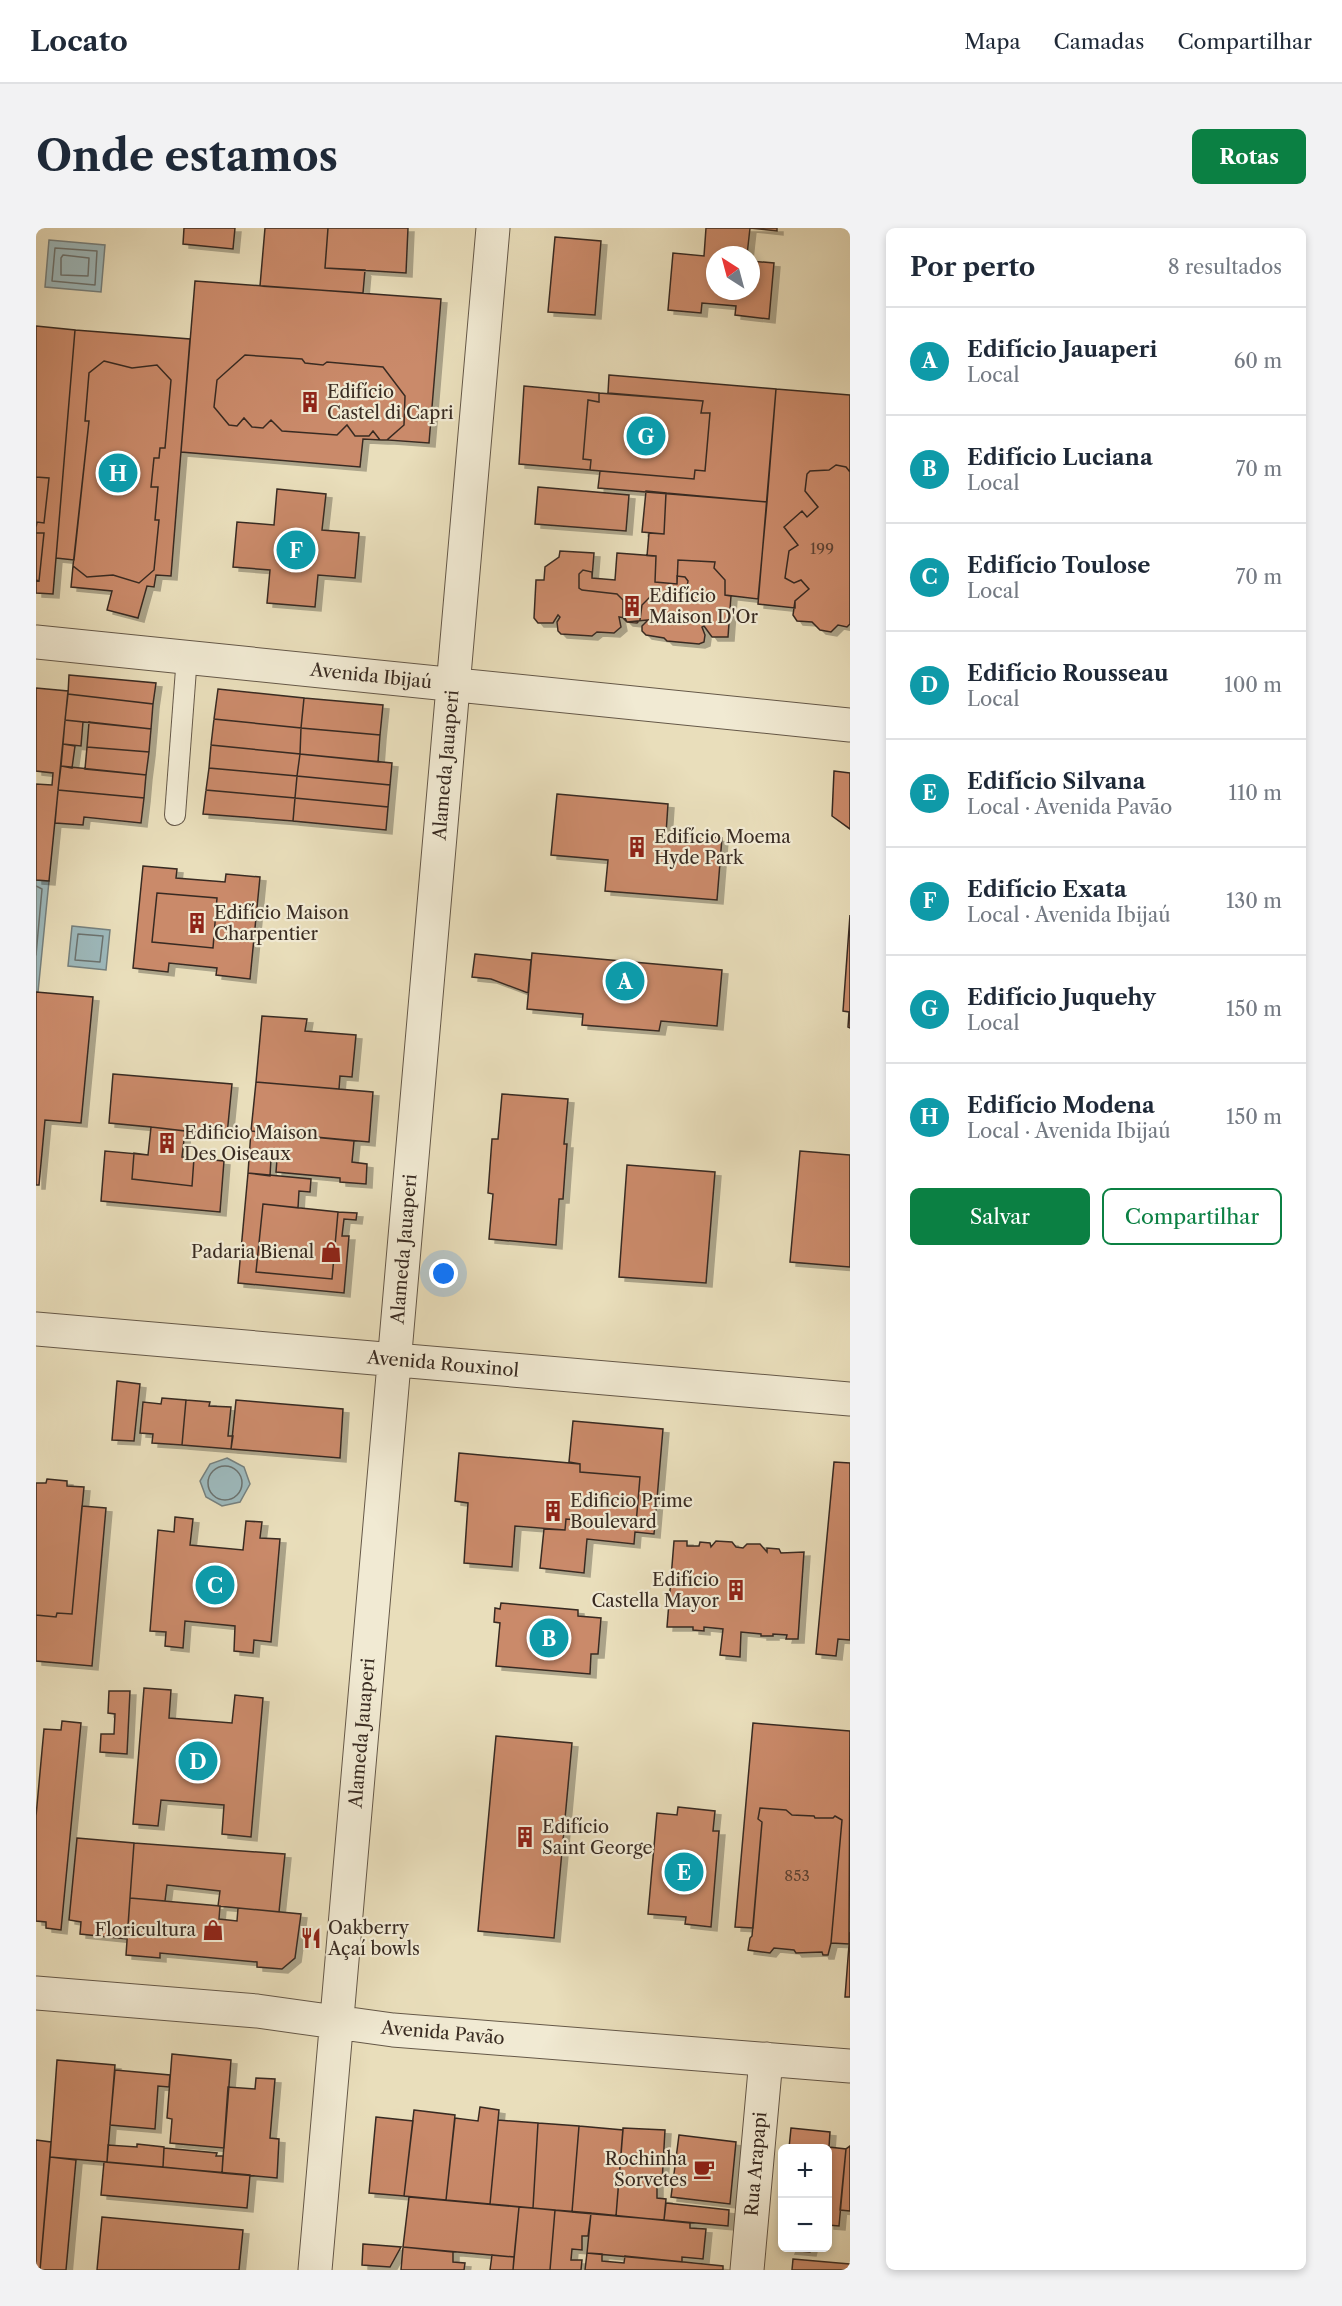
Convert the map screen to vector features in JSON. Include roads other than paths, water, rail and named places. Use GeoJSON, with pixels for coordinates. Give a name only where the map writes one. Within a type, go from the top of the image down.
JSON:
{"type":"FeatureCollection","features":[{"type":"Feature","properties":{"kind":"street","name":"Alameda Jauaperi"},"geometry":{"type":"LineString","coordinates":[[315,2270],[493,228]]}},
{"type":"Feature","properties":{"kind":"street","name":"Avenida Ibijaú"},"geometry":{"type":"LineString","coordinates":[[36,642],[850,724]]}},
{"type":"Feature","properties":{"kind":"street","name":"Avenida Rouxinol"},"geometry":{"type":"LineString","coordinates":[[36,1329],[850,1399]]}},
{"type":"Feature","properties":{"kind":"street","name":"Avenida Pavão"},"geometry":{"type":"LineString","coordinates":[[36,1993],[262,2011],[393,2030],[850,2066]]}},
{"type":"Feature","properties":{"kind":"street","name":"Rua Arapapi"},"geometry":{"type":"LineString","coordinates":[[747,2270],[766,2059]]}},
{"type":"Feature","properties":{"kind":"lane"},"geometry":{"type":"LineString","coordinates":[[175,815],[187,656]]}},
{"type":"Feature","properties":{"kind":"water"},"geometry":{"type":"Polygon","coordinates":[[[49,240],[105,245],[101,292],[45,287],[49,240]]]}},
{"type":"Feature","properties":{"kind":"water"},"geometry":{"type":"Polygon","coordinates":[[[36,880],[49,881],[38,992],[36,992],[36,880]]]}},
{"type":"Feature","properties":{"kind":"water"},"geometry":{"type":"Polygon","coordinates":[[[72,926],[110,930],[106,970],[68,966],[72,926]]]}},
{"type":"Feature","properties":{"kind":"water"},"geometry":{"type":"Polygon","coordinates":[[[227,1458],[244,1467],[250,1484],[240,1502],[222,1506],[206,1497],[200,1481],[210,1464],[227,1458]]]}},
{"type":"Feature","properties":{"kind":"place","name":"Edifício Castel di Capri"},"geometry":{"type":"Point","coordinates":[310,402]}},
{"type":"Feature","properties":{"kind":"place","name":"Edifício Juquehy"},"geometry":{"type":"Point","coordinates":[646,436]}},
{"type":"Feature","properties":{"kind":"place","name":"Edifício Modena"},"geometry":{"type":"Point","coordinates":[118,473]}},
{"type":"Feature","properties":{"kind":"place","name":"Edifício Exata"},"geometry":{"type":"Point","coordinates":[296,550]}},
{"type":"Feature","properties":{"kind":"place","name":"Edifício Maison D'Or"},"geometry":{"type":"Point","coordinates":[632,606]}},
{"type":"Feature","properties":{"kind":"place","name":"Edifício Moema Hyde Park"},"geometry":{"type":"Point","coordinates":[637,847]}},
{"type":"Feature","properties":{"kind":"place","name":"Edifício Maison Charpentier"},"geometry":{"type":"Point","coordinates":[197,923]}},
{"type":"Feature","properties":{"kind":"place","name":"Edifício Jauaperi"},"geometry":{"type":"Point","coordinates":[625,981]}},
{"type":"Feature","properties":{"kind":"place","name":"Edificio Maison Des Oiseaux"},"geometry":{"type":"Point","coordinates":[167,1143]}},
{"type":"Feature","properties":{"kind":"place","name":"Padaria Bienal"},"geometry":{"type":"Point","coordinates":[331,1252]}},
{"type":"Feature","properties":{"kind":"place","name":"Edificio Prime Boulevard"},"geometry":{"type":"Point","coordinates":[553,1511]}},
{"type":"Feature","properties":{"kind":"place","name":"Edifício Toulose"},"geometry":{"type":"Point","coordinates":[215,1585]}},
{"type":"Feature","properties":{"kind":"place","name":"Edifício Castella Mayor"},"geometry":{"type":"Point","coordinates":[736,1590]}},
{"type":"Feature","properties":{"kind":"place","name":"Edifício Luciana"},"geometry":{"type":"Point","coordinates":[549,1638]}},
{"type":"Feature","properties":{"kind":"place","name":"Edifício Rousseau"},"geometry":{"type":"Point","coordinates":[198,1761]}},
{"type":"Feature","properties":{"kind":"place","name":"Edifício Saint George"},"geometry":{"type":"Point","coordinates":[525,1837]}},
{"type":"Feature","properties":{"kind":"place","name":"Edifício Silvana"},"geometry":{"type":"Point","coordinates":[684,1872]}},
{"type":"Feature","properties":{"kind":"place","name":"Floricultura"},"geometry":{"type":"Point","coordinates":[213,1930]}},
{"type":"Feature","properties":{"kind":"place","name":"Oakberry Açaí bowls"},"geometry":{"type":"Point","coordinates":[311,1938]}},
{"type":"Feature","properties":{"kind":"place","name":"Rochinha Sorvetes"},"geometry":{"type":"Point","coordinates":[704,2169]}}]}
